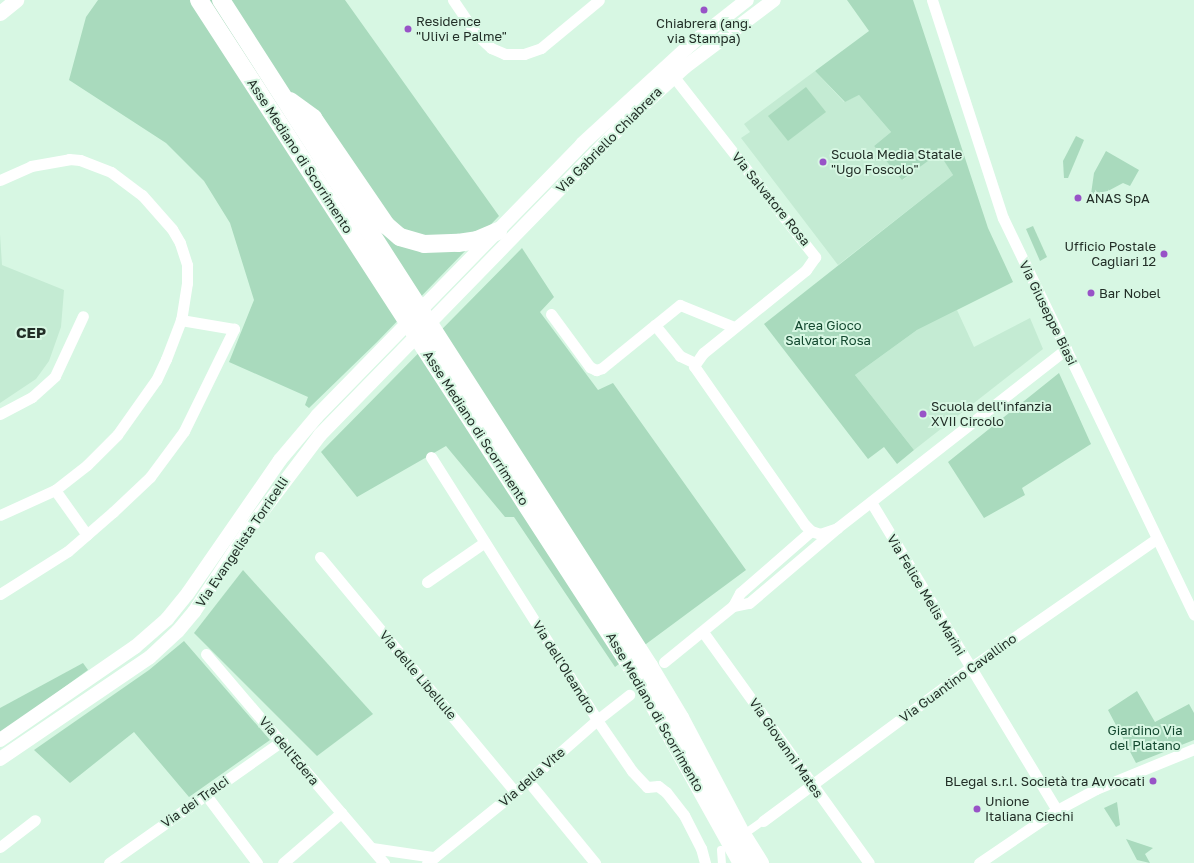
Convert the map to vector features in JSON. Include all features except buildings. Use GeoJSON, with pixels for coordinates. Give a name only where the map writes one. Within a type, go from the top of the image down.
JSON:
{"type":"FeatureCollection","features":[{"type":"Feature","properties":{"kind":"highway","name":"Asse Mediano di Scorrimento"},"geometry":{"type":"LineString","coordinates":[[199,0],[640,680],[736,844],[760,863]]}},
{"type":"Feature","properties":{"kind":"highway","name":"Asse Mediano di Scorrimento"},"geometry":{"type":"LineString","coordinates":[[221,0],[653,673],[680,718],[736,844],[742,863]]}},
{"type":"Feature","properties":{"kind":"highway"},"geometry":{"type":"LineString","coordinates":[[281,95],[313,118],[378,214],[400,237],[424,244],[469,242],[498,230]]}},
{"type":"Feature","properties":{"kind":"highway"},"geometry":{"type":"LineString","coordinates":[[736,844],[773,863]]}},
{"type":"Feature","properties":{"kind":"main road"},"geometry":{"type":"LineString","coordinates":[[0,13],[16,0]]}},
{"type":"Feature","properties":{"kind":"street"},"geometry":{"type":"LineString","coordinates":[[453,0],[476,34],[491,48],[505,54],[524,54],[541,48],[599,0]]}},
{"type":"Feature","properties":{"kind":"street","name":"Via Gabriello Chiabrera"},"geometry":{"type":"LineString","coordinates":[[447,282],[594,133],[691,44],[747,0]]}},
{"type":"Feature","properties":{"kind":"street","name":"Via Gabriello Chiabrera"},"geometry":{"type":"LineString","coordinates":[[458,294],[601,145],[674,77],[774,0]]}},
{"type":"Feature","properties":{"kind":"street","name":"Via Giuseppe Biasi"},"geometry":{"type":"LineString","coordinates":[[932,0],[1003,218],[1156,539],[1193,609]]}},
{"type":"Feature","properties":{"kind":"street","name":"Via Salvatore Rosa"},"geometry":{"type":"LineString","coordinates":[[674,77],[815,257],[806,270],[734,327],[695,363]]}},
{"type":"Feature","properties":{"kind":"street"},"geometry":{"type":"LineString","coordinates":[[0,180],[37,164],[63,160],[80,160],[111,172],[129,185],[158,211],[172,229],[180,243],[187,265],[186,300],[181,320],[159,373],[143,400],[117,435],[86,466],[55,490],[0,515]]}},
{"type":"Feature","properties":{"kind":"street","name":"Via Evangelista Torricelli"},"geometry":{"type":"LineString","coordinates":[[0,740],[135,647],[167,619],[294,441],[447,282]]}},
{"type":"Feature","properties":{"kind":"street","name":"Via Evangelista Torricelli"},"geometry":{"type":"LineString","coordinates":[[0,759],[150,657],[178,631],[194,612],[249,529],[310,445],[458,294]]}},
{"type":"Feature","properties":{"kind":"street"},"geometry":{"type":"LineString","coordinates":[[551,314],[590,367],[596,370],[602,368],[680,305],[734,327]]}},
{"type":"Feature","properties":{"kind":"street"},"geometry":{"type":"LineString","coordinates":[[0,414],[32,397],[56,376],[83,316]]}},
{"type":"Feature","properties":{"kind":"street"},"geometry":{"type":"LineString","coordinates":[[0,594],[68,551],[150,477],[168,454],[204,395],[234,330],[181,320]]}},
{"type":"Feature","properties":{"kind":"street"},"geometry":{"type":"LineString","coordinates":[[655,325],[680,356],[695,363],[698,374],[705,386],[811,531],[820,534],[837,528]]}},
{"type":"Feature","properties":{"kind":"street"},"geometry":{"type":"LineString","coordinates":[[734,606],[749,603],[837,528],[1066,349]]}},
{"type":"Feature","properties":{"kind":"street","name":"Via dell'Oleandro"},"geometry":{"type":"LineString","coordinates":[[431,457],[597,720],[632,771],[647,786],[658,786],[666,792],[684,815],[701,848],[705,863]]}},
{"type":"Feature","properties":{"kind":"street"},"geometry":{"type":"LineString","coordinates":[[55,490],[87,535]]}},
{"type":"Feature","properties":{"kind":"street","name":"Via Felice Melis Marini"},"geometry":{"type":"LineString","coordinates":[[871,502],[1057,810]]}},
{"type":"Feature","properties":{"kind":"street"},"geometry":{"type":"LineString","coordinates":[[664,662],[734,606],[740,593],[811,531]]}},
{"type":"Feature","properties":{"kind":"street","name":"Via Guantino Cavallino"},"geometry":{"type":"LineString","coordinates":[[763,821],[813,786],[970,668],[1156,539]]}},
{"type":"Feature","properties":{"kind":"street"},"geometry":{"type":"LineString","coordinates":[[427,582],[485,542]]}},
{"type":"Feature","properties":{"kind":"street","name":"Via delle Libellule"},"geometry":{"type":"LineString","coordinates":[[320,557],[515,792]]}},
{"type":"Feature","properties":{"kind":"street","name":"Via Giovanni Mates"},"geometry":{"type":"LineString","coordinates":[[703,632],[869,863]]}},
{"type":"Feature","properties":{"kind":"street","name":"Via dell'Edera"},"geometry":{"type":"LineString","coordinates":[[206,654],[282,741],[384,863]]}},
{"type":"Feature","properties":{"kind":"street","name":"Via della Vite"},"geometry":{"type":"LineString","coordinates":[[434,861],[597,720],[629,695]]}},
{"type":"Feature","properties":{"kind":"street","name":"Via dei Tralci"},"geometry":{"type":"LineString","coordinates":[[109,863],[282,741]]}},
{"type":"Feature","properties":{"kind":"street"},"geometry":{"type":"LineString","coordinates":[[979,863],[1057,810],[1096,789],[1194,749]]}},
{"type":"Feature","properties":{"kind":"street"},"geometry":{"type":"LineString","coordinates":[[528,781],[594,863]]}},
{"type":"Feature","properties":{"kind":"street"},"geometry":{"type":"LineString","coordinates":[[206,795],[257,863]]}},
{"type":"Feature","properties":{"kind":"street"},"geometry":{"type":"LineString","coordinates":[[283,863],[342,813]]}},
{"type":"Feature","properties":{"kind":"street"},"geometry":{"type":"LineString","coordinates":[[0,847],[34,820]]}},
{"type":"Feature","properties":{"kind":"street"},"geometry":{"type":"LineString","coordinates":[[722,863],[736,844],[763,821]]}},
{"type":"Feature","properties":{"kind":"street"},"geometry":{"type":"LineString","coordinates":[[372,848],[434,861]]}},
{"type":"Feature","properties":{"kind":"shaded area","name":"Scuola Media Statale \"Ugo Foscolo\""},"geometry":{"type":"Polygon","coordinates":[[[815,71],[844,102],[859,95],[891,132],[874,146],[903,180],[939,152],[953,175],[838,265],[741,138],[750,132],[744,124],[815,71]]]}},
{"type":"Feature","properties":{"kind":"shaded area"},"geometry":{"type":"Polygon","coordinates":[[[0,234],[2,265],[64,290],[61,327],[49,361],[36,379],[0,403],[0,234]]]}},
{"type":"Feature","properties":{"kind":"shaded area","name":"Scuola dell'infanzia XVII Circolo"},"geometry":{"type":"Polygon","coordinates":[[[957,310],[974,347],[1030,318],[1043,349],[914,450],[855,375],[917,330],[957,310]]]}},
{"type":"Feature","properties":{"kind":"green space"},"geometry":{"type":"Polygon","coordinates":[[[98,0],[345,0],[499,216],[377,342],[309,408],[305,405],[308,397],[229,362],[254,300],[230,223],[204,181],[166,143],[69,80],[86,17],[98,0]]]}},
{"type":"Feature","properties":{"kind":"green space","name":"Area Gioco Salvator Rosa"},"geometry":{"type":"Polygon","coordinates":[[[847,0],[913,0],[988,228],[1013,282],[917,330],[855,375],[914,450],[897,464],[884,447],[868,459],[764,324],[953,175],[939,153],[902,180],[874,146],[891,132],[859,95],[845,102],[815,71],[869,31],[847,0]]]}},
{"type":"Feature","properties":{"kind":"green space"},"geometry":{"type":"Polygon","coordinates":[[[806,87],[826,112],[788,141],[768,116],[806,87]]]}},
{"type":"Feature","properties":{"kind":"green space"},"geometry":{"type":"Polygon","coordinates":[[[1076,136],[1084,140],[1068,178],[1064,178],[1063,161],[1076,136]]]}},
{"type":"Feature","properties":{"kind":"green space"},"geometry":{"type":"Polygon","coordinates":[[[1106,151],[1139,170],[1130,186],[1123,183],[1108,191],[1091,194],[1094,173],[1106,151]]]}},
{"type":"Feature","properties":{"kind":"green space"},"geometry":{"type":"Polygon","coordinates":[[[1033,226],[1047,257],[1040,261],[1026,229],[1033,226]]]}},
{"type":"Feature","properties":{"kind":"green space"},"geometry":{"type":"Polygon","coordinates":[[[522,248],[554,297],[540,312],[598,390],[613,383],[746,570],[615,667],[514,517],[505,517],[446,446],[357,497],[321,452],[522,248]]]}},
{"type":"Feature","properties":{"kind":"green space"},"geometry":{"type":"Polygon","coordinates":[[[1059,373],[1091,444],[1022,488],[1025,495],[984,518],[948,462],[1059,373]]]}},
{"type":"Feature","properties":{"kind":"green space"},"geometry":{"type":"Polygon","coordinates":[[[243,570],[373,714],[317,756],[194,633],[243,570]]]}},
{"type":"Feature","properties":{"kind":"green space"},"geometry":{"type":"Polygon","coordinates":[[[184,641],[270,740],[189,797],[134,732],[70,783],[34,750],[149,670],[184,641]]]}},
{"type":"Feature","properties":{"kind":"green space"},"geometry":{"type":"Polygon","coordinates":[[[83,663],[88,670],[0,734],[0,708],[83,663]]]}},
{"type":"Feature","properties":{"kind":"green space","name":"Giardino Via del Platano"},"geometry":{"type":"Polygon","coordinates":[[[1137,691],[1155,722],[1189,704],[1194,713],[1194,740],[1136,763],[1108,710],[1137,691]]]}},
{"type":"Feature","properties":{"kind":"green space"},"geometry":{"type":"Polygon","coordinates":[[[1117,802],[1120,825],[1116,827],[1104,808],[1117,802]]]}},
{"type":"Feature","properties":{"kind":"green space"},"geometry":{"type":"Polygon","coordinates":[[[1126,839],[1153,848],[1145,854],[1150,863],[1137,860],[1126,839]]]}},
{"type":"Feature","properties":{"kind":"place","name":"Chiabrera (ang. via Stampa)"},"geometry":{"type":"Point","coordinates":[704,10]}},
{"type":"Feature","properties":{"kind":"place","name":"Residence \"Ulivi e Palme\""},"geometry":{"type":"Point","coordinates":[408,29]}},
{"type":"Feature","properties":{"kind":"place","name":"Scuola Media Statale \"Ugo Foscolo\""},"geometry":{"type":"Point","coordinates":[823,162]}},
{"type":"Feature","properties":{"kind":"place","name":"ANAS SpA"},"geometry":{"type":"Point","coordinates":[1078,198]}},
{"type":"Feature","properties":{"kind":"place","name":"Ufficio Postale Cagliari 12"},"geometry":{"type":"Point","coordinates":[1164,254]}},
{"type":"Feature","properties":{"kind":"place","name":"Bar Nobel"},"geometry":{"type":"Point","coordinates":[1091,293]}},
{"type":"Feature","properties":{"kind":"place","name":"Scuola dell'infanzia XVII Circolo"},"geometry":{"type":"Point","coordinates":[923,414]}},
{"type":"Feature","properties":{"kind":"place","name":"BLegal s.r.l. Società tra Avvocati"},"geometry":{"type":"Point","coordinates":[1153,781]}},
{"type":"Feature","properties":{"kind":"place","name":"Unione Italiana Ciechi"},"geometry":{"type":"Point","coordinates":[977,809]}},
{"type":"Feature","properties":{"kind":"district","name":"CEP"},"geometry":{"type":"Point","coordinates":[31,333]}}]}
